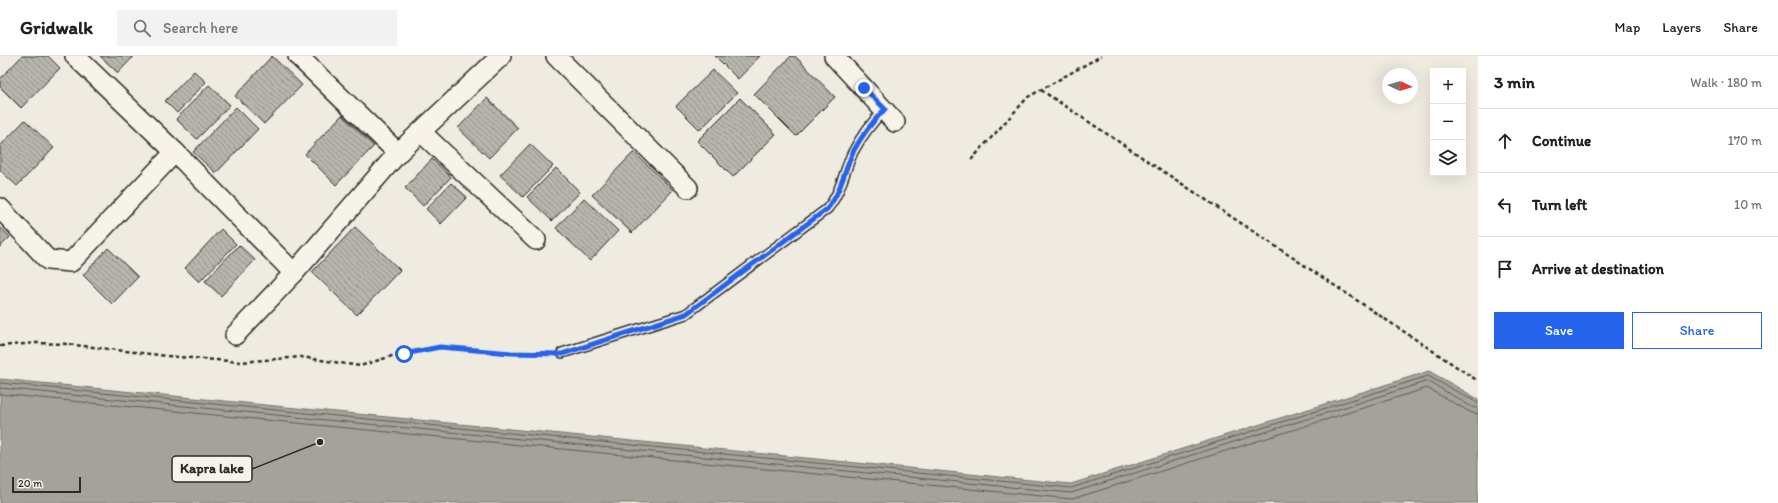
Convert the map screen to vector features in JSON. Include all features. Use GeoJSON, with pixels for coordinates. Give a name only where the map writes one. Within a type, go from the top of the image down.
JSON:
{"type":"FeatureCollection","features":[{"type":"Feature","properties":{"kind":"street"},"geometry":{"type":"LineString","coordinates":[[75,56],[175,152],[294,273]]}},
{"type":"Feature","properties":{"kind":"street"},"geometry":{"type":"LineString","coordinates":[[298,56],[398,153]]}},
{"type":"Feature","properties":{"kind":"street"},"geometry":{"type":"LineString","coordinates":[[235,336],[294,273],[398,153],[501,56]]}},
{"type":"Feature","properties":{"kind":"street"},"geometry":{"type":"LineString","coordinates":[[556,56],[688,188]]}},
{"type":"Feature","properties":{"kind":"street"},"geometry":{"type":"LineString","coordinates":[[834,56],[890,115]]}},
{"type":"Feature","properties":{"kind":"street"},"geometry":{"type":"LineString","coordinates":[[421,132],[536,240]]}},
{"type":"Feature","properties":{"kind":"street"},"geometry":{"type":"LineString","coordinates":[[0,208],[48,260],[71,262],[175,152]]}},
{"type":"Feature","properties":{"kind":"lane"},"geometry":{"type":"LineString","coordinates":[[562,354],[686,314],[827,209],[835,200],[853,152],[875,119],[890,115]]}},
{"type":"Feature","properties":{"kind":"path"},"geometry":{"type":"LineString","coordinates":[[971,160],[1028,97],[1102,56]]}},
{"type":"Feature","properties":{"kind":"path"},"geometry":{"type":"LineString","coordinates":[[1041,90],[1478,381]]}},
{"type":"Feature","properties":{"kind":"path"},"geometry":{"type":"LineString","coordinates":[[0,346],[36,343],[67,344],[167,356],[241,362],[301,357],[360,366],[392,356],[440,347],[511,353],[562,354]]}},
{"type":"Feature","properties":{"kind":"water"},"geometry":{"type":"Polygon","coordinates":[[[1429,371],[1478,399],[1478,503],[0,503],[0,379],[1071,484],[1429,371]]]}},
{"type":"Feature","properties":{"kind":"building"},"geometry":{"type":"Polygon","coordinates":[[[22,56],[48,56],[60,68],[21,108],[0,87],[0,79],[22,56]]]}},
{"type":"Feature","properties":{"kind":"building"},"geometry":{"type":"Polygon","coordinates":[[[100,56],[134,56],[118,73],[100,56]]]}},
{"type":"Feature","properties":{"kind":"building"},"geometry":{"type":"Polygon","coordinates":[[[272,56],[302,85],[264,124],[235,96],[272,56]]]}},
{"type":"Feature","properties":{"kind":"building"},"geometry":{"type":"Polygon","coordinates":[[[715,56],[760,56],[738,79],[715,56]]]}},
{"type":"Feature","properties":{"kind":"building"},"geometry":{"type":"Polygon","coordinates":[[[791,56],[795,56],[835,97],[796,136],[754,94],[791,56]]]}},
{"type":"Feature","properties":{"kind":"building"},"geometry":{"type":"Polygon","coordinates":[[[713,70],[737,93],[700,130],[676,106],[713,70]]]}},
{"type":"Feature","properties":{"kind":"building"},"geometry":{"type":"Polygon","coordinates":[[[194,71],[206,82],[177,113],[165,101],[194,71]]]}},
{"type":"Feature","properties":{"kind":"building"},"geometry":{"type":"Polygon","coordinates":[[[209,85],[230,105],[197,139],[176,119],[209,85]]]}},
{"type":"Feature","properties":{"kind":"building"},"geometry":{"type":"Polygon","coordinates":[[[487,98],[518,128],[489,158],[458,128],[487,98]]]}},
{"type":"Feature","properties":{"kind":"building"},"geometry":{"type":"Polygon","coordinates":[[[740,98],[776,134],[733,177],[697,141],[740,98]]]}},
{"type":"Feature","properties":{"kind":"building"},"geometry":{"type":"Polygon","coordinates":[[[236,107],[258,129],[216,173],[193,152],[236,107]]]}},
{"type":"Feature","properties":{"kind":"building"},"geometry":{"type":"Polygon","coordinates":[[[342,115],[374,146],[336,185],[305,154],[342,115]]]}},
{"type":"Feature","properties":{"kind":"building"},"geometry":{"type":"Polygon","coordinates":[[[25,120],[54,148],[17,186],[0,170],[0,146],[25,120]]]}},
{"type":"Feature","properties":{"kind":"building"},"geometry":{"type":"Polygon","coordinates":[[[530,144],[553,166],[523,197],[500,175],[530,144]]]}},
{"type":"Feature","properties":{"kind":"building"},"geometry":{"type":"Polygon","coordinates":[[[634,152],[673,190],[632,233],[592,195],[634,152]]]}},
{"type":"Feature","properties":{"kind":"building"},"geometry":{"type":"Polygon","coordinates":[[[432,159],[451,177],[423,206],[405,188],[432,159]]]}},
{"type":"Feature","properties":{"kind":"building"},"geometry":{"type":"Polygon","coordinates":[[[556,168],[580,192],[552,221],[527,197],[556,168]]]}},
{"type":"Feature","properties":{"kind":"building"},"geometry":{"type":"Polygon","coordinates":[[[451,183],[467,197],[441,224],[426,209],[451,183]]]}},
{"type":"Feature","properties":{"kind":"building"},"geometry":{"type":"Polygon","coordinates":[[[584,198],[618,231],[590,261],[556,228],[584,198]]]}},
{"type":"Feature","properties":{"kind":"building"},"geometry":{"type":"Polygon","coordinates":[[[0,227],[10,237],[0,247],[0,227]]]}},
{"type":"Feature","properties":{"kind":"building"},"geometry":{"type":"Polygon","coordinates":[[[355,227],[400,270],[357,315],[312,272],[355,227]]]}},
{"type":"Feature","properties":{"kind":"building"},"geometry":{"type":"Polygon","coordinates":[[[221,229],[236,244],[199,282],[185,268],[221,229]]]}},
{"type":"Feature","properties":{"kind":"building"},"geometry":{"type":"Polygon","coordinates":[[[239,245],[255,260],[221,296],[205,281],[239,245]]]}},
{"type":"Feature","properties":{"kind":"building"},"geometry":{"type":"Polygon","coordinates":[[[108,248],[138,277],[112,304],[83,275],[108,248]]]}},
{"type":"Feature","properties":{"kind":"place","name":"Kapra lake"},"geometry":{"type":"Point","coordinates":[320,442]}},
{"type":"Feature","properties":{"kind":"route"},"geometry":{"type":"LineString","coordinates":[[404,354],[440,347],[511,353],[562,354],[686,314],[827,209],[835,200],[853,152],[875,119],[885,109],[864,88]]}}]}
